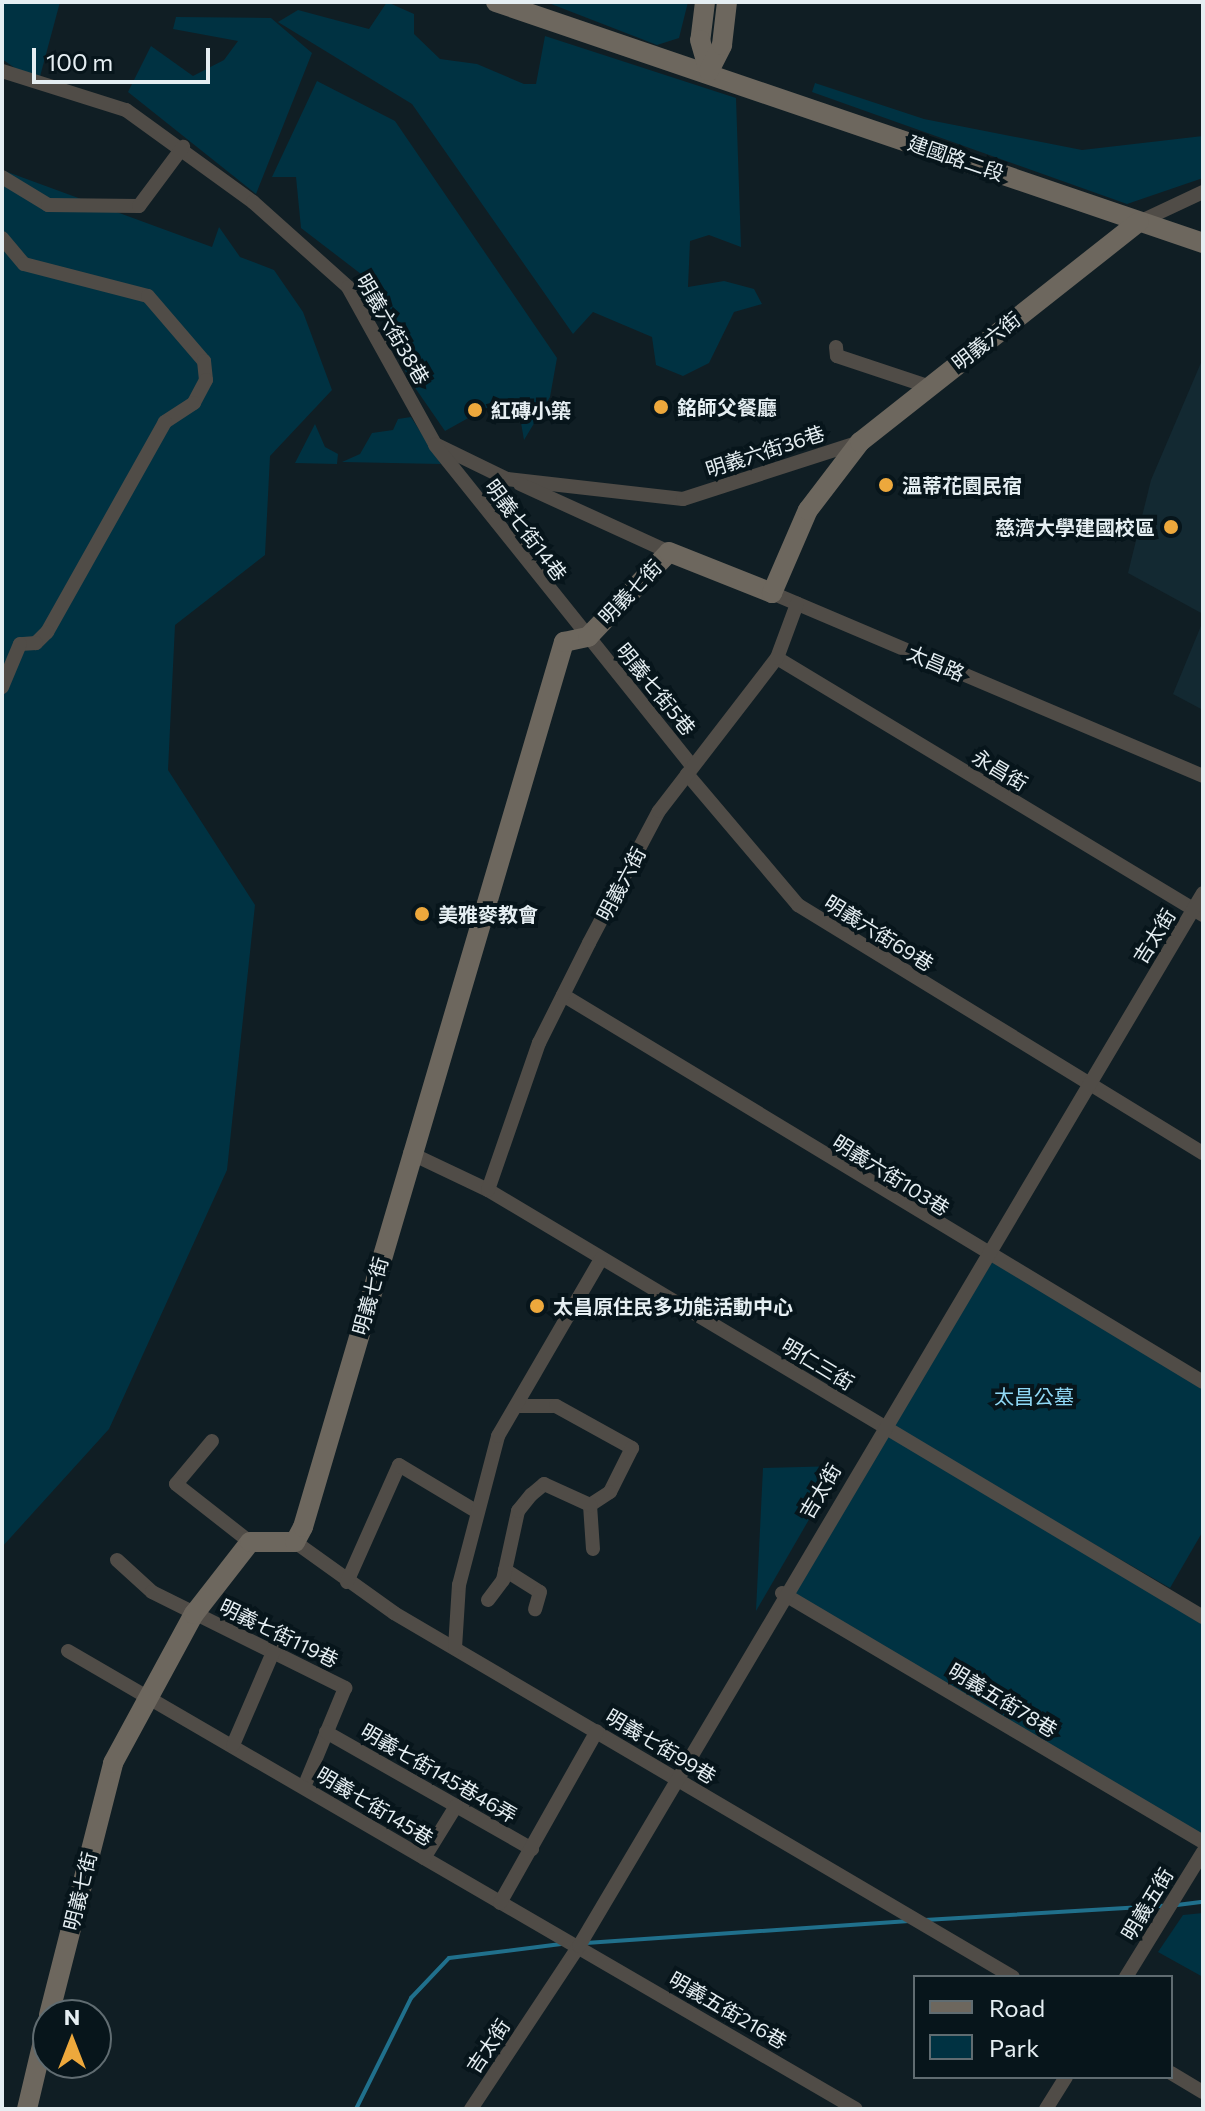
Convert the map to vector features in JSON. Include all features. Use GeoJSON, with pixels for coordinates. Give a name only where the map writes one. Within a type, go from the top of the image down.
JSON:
{"type":"FeatureCollection","features":[{"type":"Feature","properties":{"kind":"street","name":"建國路二段"},"geometry":{"type":"LineString","coordinates":[[496,2],[709,71],[1203,243]]}},
{"type":"Feature","properties":{"kind":"street"},"geometry":{"type":"LineString","coordinates":[[705,2],[700,40],[709,71]]}},
{"type":"Feature","properties":{"kind":"street"},"geometry":{"type":"LineString","coordinates":[[709,71],[722,45],[727,2]]}},
{"type":"Feature","properties":{"kind":"street","name":"明義六街38巷"},"geometry":{"type":"LineString","coordinates":[[2,71],[126,110],[183,147],[348,287],[435,444]]}},
{"type":"Feature","properties":{"kind":"street"},"geometry":{"type":"LineString","coordinates":[[2,177],[48,205],[139,206],[183,147]]}},
{"type":"Feature","properties":{"kind":"street"},"geometry":{"type":"LineString","coordinates":[[1139,222],[1203,192]]}},
{"type":"Feature","properties":{"kind":"street","name":"明義六街"},"geometry":{"type":"LineString","coordinates":[[772,593],[808,510],[860,442],[927,386],[1139,222]]}},
{"type":"Feature","properties":{"kind":"street"},"geometry":{"type":"LineString","coordinates":[[2,238],[24,264],[148,296],[204,361],[206,380],[194,403],[165,422],[47,632],[36,643],[20,644],[2,687]]}},
{"type":"Feature","properties":{"kind":"street"},"geometry":{"type":"LineString","coordinates":[[836,347],[837,356],[927,386]]}},
{"type":"Feature","properties":{"kind":"street","name":"明義六街36巷"},"geometry":{"type":"LineString","coordinates":[[507,479],[683,499],[860,442]]}},
{"type":"Feature","properties":{"kind":"street"},"geometry":{"type":"LineString","coordinates":[[435,444],[669,552]]}},
{"type":"Feature","properties":{"kind":"street","name":"明義七街14巷"},"geometry":{"type":"LineString","coordinates":[[435,444],[588,637]]}},
{"type":"Feature","properties":{"kind":"street","name":"太昌路"},"geometry":{"type":"LineString","coordinates":[[669,552],[1203,776]]}},
{"type":"Feature","properties":{"kind":"street","name":"明義七街"},"geometry":{"type":"LineString","coordinates":[[295,1542],[552,666],[564,642],[588,637],[669,552]]}},
{"type":"Feature","properties":{"kind":"street","name":"明義六街"},"geometry":{"type":"LineString","coordinates":[[488,1190],[563,995],[690,770],[777,658],[797,604]]}},
{"type":"Feature","properties":{"kind":"street","name":"明義七街5巷"},"geometry":{"type":"LineString","coordinates":[[588,637],[690,770]]}},
{"type":"Feature","properties":{"kind":"street","name":"永昌街"},"geometry":{"type":"LineString","coordinates":[[777,658],[1198,912]]}},
{"type":"Feature","properties":{"kind":"street","name":"明義六街69巷"},"geometry":{"type":"LineString","coordinates":[[690,770],[798,905],[1203,1153]]}},
{"type":"Feature","properties":{"kind":"street","name":"吉太街"},"geometry":{"type":"LineString","coordinates":[[471,2109],[579,1946],[782,1593],[1086,1084],[1198,912],[1203,893]]}},
{"type":"Feature","properties":{"kind":"street","name":"明義六街103巷"},"geometry":{"type":"LineString","coordinates":[[563,995],[985,1257],[1203,1382]]}},
{"type":"Feature","properties":{"kind":"street","name":"明仁三街"},"geometry":{"type":"LineString","coordinates":[[410,1153],[488,1190],[1203,1617]]}},
{"type":"Feature","properties":{"kind":"street"},"geometry":{"type":"LineString","coordinates":[[455,1648],[459,1585],[476,1511],[516,1406],[601,1259]]}},
{"type":"Feature","properties":{"kind":"street"},"geometry":{"type":"LineString","coordinates":[[516,1406],[556,1406],[632,1448],[610,1492],[590,1505]]}},
{"type":"Feature","properties":{"kind":"street"},"geometry":{"type":"LineString","coordinates":[[212,1441],[176,1484],[250,1542],[295,1542]]}},
{"type":"Feature","properties":{"kind":"street"},"geometry":{"type":"LineString","coordinates":[[347,1582],[399,1465],[476,1511]]}},
{"type":"Feature","properties":{"kind":"street"},"geometry":{"type":"LineString","coordinates":[[488,1600],[505,1570],[518,1511],[544,1484],[590,1505]]}},
{"type":"Feature","properties":{"kind":"street"},"geometry":{"type":"LineString","coordinates":[[590,1505],[593,1549]]}},
{"type":"Feature","properties":{"kind":"street","name":"明義七街"},"geometry":{"type":"LineString","coordinates":[[53,1999],[113,1763],[154,1697],[194,1614],[250,1542]]}},
{"type":"Feature","properties":{"kind":"street","name":"明義七街99巷"},"geometry":{"type":"LineString","coordinates":[[295,1542],[347,1582],[455,1648],[1010,1975]]}},
{"type":"Feature","properties":{"kind":"street","name":"明義七街119巷"},"geometry":{"type":"LineString","coordinates":[[117,1560],[152,1592],[274,1650],[345,1688],[326,1732]]}},
{"type":"Feature","properties":{"kind":"street"},"geometry":{"type":"LineString","coordinates":[[505,1570],[540,1592],[535,1609]]}},
{"type":"Feature","properties":{"kind":"street","name":"明義五街78巷"},"geometry":{"type":"LineString","coordinates":[[782,1593],[1203,1842]]}},
{"type":"Feature","properties":{"kind":"street"},"geometry":{"type":"LineString","coordinates":[[233,1745],[274,1650]]}},
{"type":"Feature","properties":{"kind":"street","name":"明義七街145巷"},"geometry":{"type":"LineString","coordinates":[[68,1651],[154,1697],[500,1903],[579,1946]]}},
{"type":"Feature","properties":{"kind":"street"},"geometry":{"type":"LineString","coordinates":[[500,1903],[597,1731]]}},
{"type":"Feature","properties":{"kind":"street"},"geometry":{"type":"LineString","coordinates":[[304,1787],[326,1732]]}},
{"type":"Feature","properties":{"kind":"street","name":"明義七街145巷46弄"},"geometry":{"type":"LineString","coordinates":[[326,1732],[532,1849]]}},
{"type":"Feature","properties":{"kind":"street"},"geometry":{"type":"LineString","coordinates":[[424,1858],[456,1806]]}},
{"type":"Feature","properties":{"kind":"street","name":"明義五街"},"geometry":{"type":"LineString","coordinates":[[1127,1975],[1203,1852]]}},
{"type":"Feature","properties":{"kind":"street","name":"明義五街216巷"},"geometry":{"type":"LineString","coordinates":[[579,1946],[856,2109]]}},
{"type":"Feature","properties":{"kind":"street"},"geometry":{"type":"LineString","coordinates":[[1173,2074],[1203,2092]]}},
{"type":"Feature","properties":{"kind":"street","name":"明義七街"},"geometry":{"type":"LineString","coordinates":[[27,2109],[34,2079]]}},
{"type":"Feature","properties":{"kind":"street"},"geometry":{"type":"LineString","coordinates":[[1046,2109],[1065,2079]]}},
{"type":"Feature","properties":{"kind":"shaded area","name":"慈濟大學建國校區"},"geometry":{"type":"Polygon","coordinates":[[[1203,358],[1203,614],[1128,573],[1151,480],[1203,358]]]}},
{"type":"Feature","properties":{"kind":"shaded area"},"geometry":{"type":"Polygon","coordinates":[[[1203,621],[1203,710],[1173,694],[1203,621]]]}},
{"type":"Feature","properties":{"kind":"green space"},"geometry":{"type":"Polygon","coordinates":[[[2,2],[60,2],[38,84],[2,59],[2,2]]]}},
{"type":"Feature","properties":{"kind":"green space"},"geometry":{"type":"Polygon","coordinates":[[[387,2],[414,14],[414,34],[440,59],[477,64],[524,84],[536,84],[545,36],[736,98],[741,247],[709,235],[690,241],[688,287],[724,281],[754,289],[762,304],[734,312],[709,363],[683,376],[656,365],[652,337],[593,312],[573,334],[412,104],[278,22],[298,10],[369,29],[387,2]]]}},
{"type":"Feature","properties":{"kind":"green space"},"geometry":{"type":"Polygon","coordinates":[[[546,2],[688,2],[679,38],[657,45],[546,2]]]}},
{"type":"Feature","properties":{"kind":"green space"},"geometry":{"type":"Polygon","coordinates":[[[176,17],[271,18],[312,53],[256,194],[128,92],[151,46],[193,76],[224,60],[238,41],[173,29],[176,17]]]}},
{"type":"Feature","properties":{"kind":"green space"},"geometry":{"type":"Polygon","coordinates":[[[317,81],[395,121],[557,358],[550,397],[524,440],[519,411],[497,402],[445,431],[409,379],[361,274],[301,228],[296,177],[272,177],[317,81]]]}},
{"type":"Feature","properties":{"kind":"green space"},"geometry":{"type":"Polygon","coordinates":[[[815,83],[924,119],[1082,150],[1203,136],[1203,178],[1127,204],[812,92],[815,83]]]}},
{"type":"Feature","properties":{"kind":"green space"},"geometry":{"type":"Polygon","coordinates":[[[2,170],[212,247],[219,227],[240,257],[274,270],[303,312],[332,390],[270,456],[265,555],[175,625],[168,770],[255,905],[227,1170],[109,1429],[2,1547],[2,170]]]}},
{"type":"Feature","properties":{"kind":"green space"},"geometry":{"type":"Polygon","coordinates":[[[411,417],[441,464],[342,462],[360,454],[372,433],[393,430],[398,419],[411,417]]]}},
{"type":"Feature","properties":{"kind":"green space"},"geometry":{"type":"Polygon","coordinates":[[[315,424],[325,447],[338,454],[337,464],[295,463],[315,424]]]}},
{"type":"Feature","properties":{"kind":"green space","name":"太昌公墓"},"geometry":{"type":"Polygon","coordinates":[[[995,1258],[1203,1381],[1203,1531],[1170,1588],[889,1426],[995,1258]]]}},
{"type":"Feature","properties":{"kind":"green space"},"geometry":{"type":"Polygon","coordinates":[[[888,1436],[1203,1621],[1203,1838],[789,1593],[888,1436]]]}},
{"type":"Feature","properties":{"kind":"green space"},"geometry":{"type":"Polygon","coordinates":[[[840,1466],[756,1611],[763,1468],[840,1466]]]}},
{"type":"Feature","properties":{"kind":"green space"},"geometry":{"type":"Polygon","coordinates":[[[1203,1913],[1203,1977],[1158,1952],[1183,1915],[1203,1913]]]}},
{"type":"Feature","properties":{"kind":"waterway"},"geometry":{"type":"LineString","coordinates":[[1177,1905],[1203,1902]]}},
{"type":"Feature","properties":{"kind":"waterway"},"geometry":{"type":"LineString","coordinates":[[925,1920],[1164,1906]]}},
{"type":"Feature","properties":{"kind":"waterway"},"geometry":{"type":"LineString","coordinates":[[586,1943],[909,1921]]}},
{"type":"Feature","properties":{"kind":"waterway"},"geometry":{"type":"LineString","coordinates":[[356,2109],[411,1998],[449,1958],[561,1944]]}},
{"type":"Feature","properties":{"kind":"place","name":"銘師父餐廳"},"geometry":{"type":"Point","coordinates":[661,407]}},
{"type":"Feature","properties":{"kind":"place","name":"紅磚小築"},"geometry":{"type":"Point","coordinates":[475,410]}},
{"type":"Feature","properties":{"kind":"place","name":"溫蒂花園民宿"},"geometry":{"type":"Point","coordinates":[886,485]}},
{"type":"Feature","properties":{"kind":"place","name":"慈濟大學建國校區"},"geometry":{"type":"Point","coordinates":[1171,527]}},
{"type":"Feature","properties":{"kind":"place","name":"美雅麥教會"},"geometry":{"type":"Point","coordinates":[422,914]}},
{"type":"Feature","properties":{"kind":"place","name":"太昌原住民多功能活動中心"},"geometry":{"type":"Point","coordinates":[537,1306]}}]}
